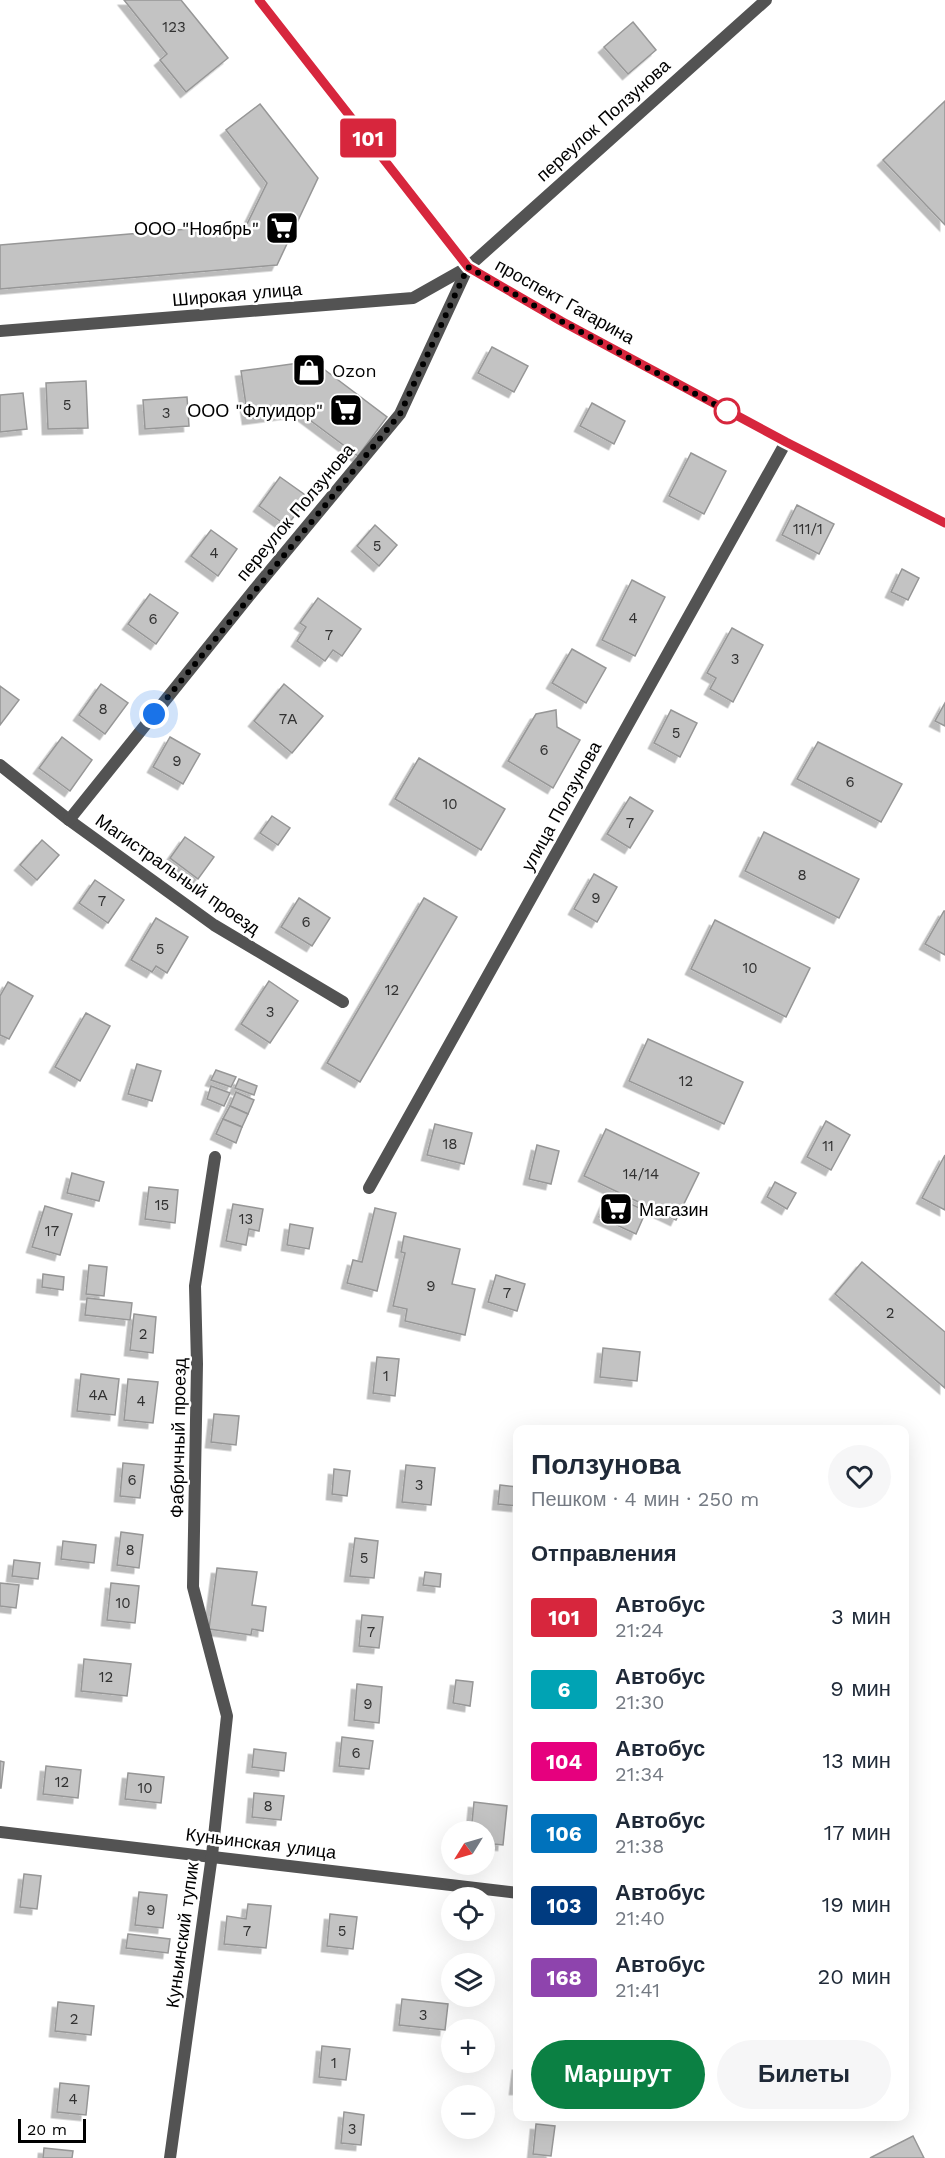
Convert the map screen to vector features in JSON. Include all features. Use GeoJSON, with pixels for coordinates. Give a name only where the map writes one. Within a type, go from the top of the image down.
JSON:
{"type":"FeatureCollection","features":[{"type":"Feature","properties":{"kind":"main road","name":"проспект Гагарина"},"geometry":{"type":"LineString","coordinates":[[259,0],[468,267],[561,321],[786,442],[945,523]]}},
{"type":"Feature","properties":{"kind":"street","name":"переулок Ползунова"},"geometry":{"type":"LineString","coordinates":[[69,820],[254,590],[400,414],[468,267],[766,0]]}},
{"type":"Feature","properties":{"kind":"street","name":"Широкая улица"},"geometry":{"type":"LineString","coordinates":[[0,331],[413,298],[468,267]]}},
{"type":"Feature","properties":{"kind":"street","name":"улица Ползунова"},"geometry":{"type":"LineString","coordinates":[[369,1188],[786,442]]}},
{"type":"Feature","properties":{"kind":"street","name":"Магистральный проезд"},"geometry":{"type":"LineString","coordinates":[[0,765],[69,820],[214,925],[343,1002]]}},
{"type":"Feature","properties":{"kind":"street","name":"Фабричный проезд"},"geometry":{"type":"LineString","coordinates":[[215,1157],[195,1286],[197,1364],[193,1587],[227,1716]]}},
{"type":"Feature","properties":{"kind":"street","name":"Куньинский тупик"},"geometry":{"type":"LineString","coordinates":[[170,2158],[212,1855],[227,1716]]}},
{"type":"Feature","properties":{"kind":"street","name":"Куньинская улица"},"geometry":{"type":"LineString","coordinates":[[0,1832],[212,1855],[513,1892]]}},
{"type":"Feature","properties":{"kind":"building"},"geometry":{"type":"Polygon","coordinates":[[[124,0],[181,0],[228,58],[186,92],[160,60],[167,54],[124,0]]]}},
{"type":"Feature","properties":{"kind":"building"},"geometry":{"type":"Polygon","coordinates":[[[633,22],[656,50],[628,74],[604,47],[633,22]]]}},
{"type":"Feature","properties":{"kind":"building"},"geometry":{"type":"Polygon","coordinates":[[[945,101],[945,225],[883,160],[945,101]]]}},
{"type":"Feature","properties":{"kind":"building"},"geometry":{"type":"Polygon","coordinates":[[[260,104],[318,178],[277,265],[0,289],[0,245],[247,224],[267,183],[226,130],[260,104]]]}},
{"type":"Feature","properties":{"kind":"building"},"geometry":{"type":"Polygon","coordinates":[[[492,347],[528,366],[514,392],[478,373],[492,347]]]}},
{"type":"Feature","properties":{"kind":"building"},"geometry":{"type":"Polygon","coordinates":[[[313,361],[387,417],[358,456],[299,412],[248,419],[241,371],[313,361]]]}},
{"type":"Feature","properties":{"kind":"building"},"geometry":{"type":"Polygon","coordinates":[[[86,381],[88,428],[48,429],[46,383],[86,381]]]}},
{"type":"Feature","properties":{"kind":"building"},"geometry":{"type":"Polygon","coordinates":[[[23,393],[27,429],[0,432],[0,395],[23,393]]]}},
{"type":"Feature","properties":{"kind":"building"},"geometry":{"type":"Polygon","coordinates":[[[187,397],[189,426],[145,429],[143,400],[187,397]]]}},
{"type":"Feature","properties":{"kind":"building"},"geometry":{"type":"Polygon","coordinates":[[[592,403],[625,421],[614,444],[580,426],[592,403]]]}},
{"type":"Feature","properties":{"kind":"building"},"geometry":{"type":"Polygon","coordinates":[[[691,453],[726,471],[704,514],[669,496],[691,453]]]}},
{"type":"Feature","properties":{"kind":"building"},"geometry":{"type":"Polygon","coordinates":[[[280,477],[308,497],[287,526],[259,506],[280,477]]]}},
{"type":"Feature","properties":{"kind":"building"},"geometry":{"type":"Polygon","coordinates":[[[797,505],[834,524],[819,554],[782,535],[797,505]]]}},
{"type":"Feature","properties":{"kind":"building"},"geometry":{"type":"Polygon","coordinates":[[[375,525],[397,545],[379,566],[357,546],[375,525]]]}},
{"type":"Feature","properties":{"kind":"building"},"geometry":{"type":"Polygon","coordinates":[[[211,530],[237,549],[218,576],[191,556],[211,530]]]}},
{"type":"Feature","properties":{"kind":"building"},"geometry":{"type":"Polygon","coordinates":[[[902,569],[919,578],[908,600],[891,592],[902,569]]]}},
{"type":"Feature","properties":{"kind":"building"},"geometry":{"type":"Polygon","coordinates":[[[632,580],[665,597],[635,656],[602,640],[632,580]]]}},
{"type":"Feature","properties":{"kind":"building"},"geometry":{"type":"Polygon","coordinates":[[[150,594],[178,613],[156,644],[128,624],[150,594]]]}},
{"type":"Feature","properties":{"kind":"building"},"geometry":{"type":"Polygon","coordinates":[[[318,598],[361,629],[342,656],[333,650],[325,661],[297,641],[306,627],[300,623],[318,598]]]}},
{"type":"Feature","properties":{"kind":"building"},"geometry":{"type":"Polygon","coordinates":[[[732,628],[763,645],[733,702],[710,689],[716,678],[707,673],[732,628]]]}},
{"type":"Feature","properties":{"kind":"building"},"geometry":{"type":"Polygon","coordinates":[[[572,649],[606,668],[586,703],[552,683],[572,649]]]}},
{"type":"Feature","properties":{"kind":"building"},"geometry":{"type":"Polygon","coordinates":[[[101,684],[128,703],[105,734],[79,715],[101,684]]]}},
{"type":"Feature","properties":{"kind":"building"},"geometry":{"type":"Polygon","coordinates":[[[284,684],[323,716],[292,753],[254,721],[284,684]]]}},
{"type":"Feature","properties":{"kind":"building"},"geometry":{"type":"Polygon","coordinates":[[[0,686],[19,700],[0,725],[0,686]]]}},
{"type":"Feature","properties":{"kind":"building"},"geometry":{"type":"Polygon","coordinates":[[[945,703],[945,726],[935,721],[945,703]]]}},
{"type":"Feature","properties":{"kind":"building"},"geometry":{"type":"Polygon","coordinates":[[[556,710],[557,727],[580,740],[553,788],[508,761],[536,714],[556,710]]]}},
{"type":"Feature","properties":{"kind":"building"},"geometry":{"type":"Polygon","coordinates":[[[671,710],[697,723],[680,757],[654,743],[671,710]]]}},
{"type":"Feature","properties":{"kind":"building"},"geometry":{"type":"Polygon","coordinates":[[[62,737],[92,760],[70,791],[39,768],[62,737]]]}},
{"type":"Feature","properties":{"kind":"building"},"geometry":{"type":"Polygon","coordinates":[[[170,737],[200,754],[183,784],[153,767],[170,737]]]}},
{"type":"Feature","properties":{"kind":"building"},"geometry":{"type":"Polygon","coordinates":[[[818,742],[902,784],[881,822],[797,779],[818,742]]]}},
{"type":"Feature","properties":{"kind":"building"},"geometry":{"type":"Polygon","coordinates":[[[419,758],[505,809],[481,850],[395,799],[419,758]]]}},
{"type":"Feature","properties":{"kind":"building"},"geometry":{"type":"Polygon","coordinates":[[[630,797],[653,811],[630,848],[607,834],[630,797]]]}},
{"type":"Feature","properties":{"kind":"building"},"geometry":{"type":"Polygon","coordinates":[[[272,816],[290,828],[278,845],[260,833],[272,816]]]}},
{"type":"Feature","properties":{"kind":"building"},"geometry":{"type":"Polygon","coordinates":[[[764,832],[859,879],[839,918],[745,871],[764,832]]]}},
{"type":"Feature","properties":{"kind":"building"},"geometry":{"type":"Polygon","coordinates":[[[185,837],[214,857],[198,879],[170,858],[185,837]]]}},
{"type":"Feature","properties":{"kind":"building"},"geometry":{"type":"Polygon","coordinates":[[[42,840],[59,855],[37,880],[20,865],[42,840]]]}},
{"type":"Feature","properties":{"kind":"building"},"geometry":{"type":"Polygon","coordinates":[[[594,874],[617,887],[597,922],[574,909],[594,874]]]}},
{"type":"Feature","properties":{"kind":"building"},"geometry":{"type":"Polygon","coordinates":[[[95,880],[124,900],[108,923],[79,903],[95,880]]]}},
{"type":"Feature","properties":{"kind":"building"},"geometry":{"type":"Polygon","coordinates":[[[299,898],[330,918],[312,946],[281,927],[299,898]]]}},
{"type":"Feature","properties":{"kind":"building"},"geometry":{"type":"Polygon","coordinates":[[[424,898],[457,917],[360,1082],[327,1063],[424,898]]]}},
{"type":"Feature","properties":{"kind":"building"},"geometry":{"type":"Polygon","coordinates":[[[945,911],[945,955],[925,944],[945,911]]]}},
{"type":"Feature","properties":{"kind":"building"},"geometry":{"type":"Polygon","coordinates":[[[156,918],[188,937],[167,973],[156,966],[152,972],[131,960],[156,918]]]}},
{"type":"Feature","properties":{"kind":"building"},"geometry":{"type":"Polygon","coordinates":[[[715,920],[810,968],[786,1017],[691,969],[715,920]]]}},
{"type":"Feature","properties":{"kind":"building"},"geometry":{"type":"Polygon","coordinates":[[[269,981],[298,1001],[270,1043],[241,1024],[269,981]]]}},
{"type":"Feature","properties":{"kind":"building"},"geometry":{"type":"Polygon","coordinates":[[[8,982],[33,996],[9,1039],[0,1035],[0,996],[8,982]]]}},
{"type":"Feature","properties":{"kind":"building"},"geometry":{"type":"Polygon","coordinates":[[[86,1013],[110,1026],[80,1081],[55,1067],[86,1013]]]}},
{"type":"Feature","properties":{"kind":"building"},"geometry":{"type":"Polygon","coordinates":[[[648,1039],[743,1082],[724,1124],[629,1081],[648,1039]]]}},
{"type":"Feature","properties":{"kind":"building"},"geometry":{"type":"Polygon","coordinates":[[[137,1064],[161,1071],[152,1101],[128,1094],[137,1064]]]}},
{"type":"Feature","properties":{"kind":"building"},"geometry":{"type":"Polygon","coordinates":[[[216,1070],[236,1077],[231,1087],[211,1080],[216,1070]]]}},
{"type":"Feature","properties":{"kind":"building"},"geometry":{"type":"Polygon","coordinates":[[[239,1079],[257,1086],[254,1095],[235,1088],[239,1079]]]}},
{"type":"Feature","properties":{"kind":"building"},"geometry":{"type":"Polygon","coordinates":[[[211,1086],[230,1093],[224,1106],[207,1099],[211,1086]]]}},
{"type":"Feature","properties":{"kind":"building"},"geometry":{"type":"Polygon","coordinates":[[[236,1092],[254,1100],[248,1114],[230,1106],[236,1092]]]}},
{"type":"Feature","properties":{"kind":"building"},"geometry":{"type":"Polygon","coordinates":[[[230,1106],[248,1114],[242,1127],[223,1119],[230,1106]]]}},
{"type":"Feature","properties":{"kind":"building"},"geometry":{"type":"Polygon","coordinates":[[[223,1119],[242,1127],[236,1143],[216,1134],[223,1119]]]}},
{"type":"Feature","properties":{"kind":"building"},"geometry":{"type":"Polygon","coordinates":[[[826,1121],[850,1135],[831,1170],[807,1157],[826,1121]]]}},
{"type":"Feature","properties":{"kind":"building"},"geometry":{"type":"Polygon","coordinates":[[[435,1124],[472,1133],[464,1164],[427,1155],[435,1124]]]}},
{"type":"Feature","properties":{"kind":"building"},"geometry":{"type":"Polygon","coordinates":[[[606,1129],[699,1173],[676,1220],[584,1176],[606,1129]]]}},
{"type":"Feature","properties":{"kind":"building"},"geometry":{"type":"Polygon","coordinates":[[[537,1145],[559,1151],[551,1184],[529,1179],[537,1145]]]}},
{"type":"Feature","properties":{"kind":"building"},"geometry":{"type":"Polygon","coordinates":[[[945,1155],[945,1210],[922,1198],[945,1155]]]}},
{"type":"Feature","properties":{"kind":"building"},"geometry":{"type":"Polygon","coordinates":[[[72,1173],[104,1182],[99,1201],[67,1193],[72,1173]]]}},
{"type":"Feature","properties":{"kind":"building"},"geometry":{"type":"Polygon","coordinates":[[[775,1182],[796,1193],[787,1209],[767,1197],[775,1182]]]}},
{"type":"Feature","properties":{"kind":"building"},"geometry":{"type":"Polygon","coordinates":[[[149,1187],[178,1190],[175,1223],[145,1219],[149,1187]]]}},
{"type":"Feature","properties":{"kind":"building"},"geometry":{"type":"Polygon","coordinates":[[[609,1194],[646,1211],[636,1234],[599,1217],[609,1194]]]}},
{"type":"Feature","properties":{"kind":"building"},"geometry":{"type":"Polygon","coordinates":[[[233,1204],[263,1209],[259,1231],[249,1229],[246,1245],[226,1241],[233,1204]]]}},
{"type":"Feature","properties":{"kind":"building"},"geometry":{"type":"Polygon","coordinates":[[[45,1206],[72,1214],[60,1255],[32,1247],[45,1206]]]}},
{"type":"Feature","properties":{"kind":"building"},"geometry":{"type":"Polygon","coordinates":[[[375,1208],[396,1213],[377,1291],[347,1283],[353,1260],[362,1262],[375,1208]]]}},
{"type":"Feature","properties":{"kind":"building"},"geometry":{"type":"Polygon","coordinates":[[[290,1224],[313,1228],[309,1249],[287,1245],[290,1224]]]}},
{"type":"Feature","properties":{"kind":"building"},"geometry":{"type":"Polygon","coordinates":[[[404,1236],[460,1249],[452,1284],[475,1289],[465,1335],[405,1321],[407,1309],[393,1306],[405,1253],[401,1252],[404,1236]]]}},
{"type":"Feature","properties":{"kind":"building"},"geometry":{"type":"Polygon","coordinates":[[[862,1262],[945,1332],[945,1388],[835,1294],[862,1262]]]}},
{"type":"Feature","properties":{"kind":"building"},"geometry":{"type":"Polygon","coordinates":[[[89,1265],[107,1267],[104,1296],[86,1294],[89,1265]]]}},
{"type":"Feature","properties":{"kind":"building"},"geometry":{"type":"Polygon","coordinates":[[[43,1274],[64,1277],[63,1290],[42,1287],[43,1274]]]}},
{"type":"Feature","properties":{"kind":"building"},"geometry":{"type":"Polygon","coordinates":[[[496,1275],[525,1284],[517,1311],[488,1302],[496,1275]]]}},
{"type":"Feature","properties":{"kind":"building"},"geometry":{"type":"Polygon","coordinates":[[[87,1298],[132,1303],[130,1320],[85,1315],[87,1298]]]}},
{"type":"Feature","properties":{"kind":"building"},"geometry":{"type":"Polygon","coordinates":[[[134,1314],[156,1317],[153,1353],[130,1350],[134,1314]]]}},
{"type":"Feature","properties":{"kind":"building"},"geometry":{"type":"Polygon","coordinates":[[[603,1348],[640,1352],[637,1381],[600,1377],[603,1348]]]}},
{"type":"Feature","properties":{"kind":"building"},"geometry":{"type":"Polygon","coordinates":[[[377,1357],[399,1359],[395,1396],[373,1393],[377,1357]]]}},
{"type":"Feature","properties":{"kind":"building"},"geometry":{"type":"Polygon","coordinates":[[[81,1374],[119,1379],[115,1415],[77,1411],[81,1374]]]}},
{"type":"Feature","properties":{"kind":"building"},"geometry":{"type":"Polygon","coordinates":[[[128,1379],[158,1382],[153,1423],[124,1420],[128,1379]]]}},
{"type":"Feature","properties":{"kind":"building"},"geometry":{"type":"Polygon","coordinates":[[[214,1414],[239,1416],[236,1445],[211,1442],[214,1414]]]}},
{"type":"Feature","properties":{"kind":"building"},"geometry":{"type":"Polygon","coordinates":[[[123,1463],[144,1465],[140,1498],[120,1496],[123,1463]]]}},
{"type":"Feature","properties":{"kind":"building"},"geometry":{"type":"Polygon","coordinates":[[[406,1465],[435,1468],[431,1505],[402,1502],[406,1465]]]}},
{"type":"Feature","properties":{"kind":"building"},"geometry":{"type":"Polygon","coordinates":[[[334,1469],[350,1471],[347,1496],[332,1494],[334,1469]]]}},
{"type":"Feature","properties":{"kind":"building"},"geometry":{"type":"Polygon","coordinates":[[[500,1485],[513,1486],[513,1506],[498,1504],[500,1485]]]}},
{"type":"Feature","properties":{"kind":"building"},"geometry":{"type":"Polygon","coordinates":[[[121,1532],[143,1535],[139,1568],[117,1565],[121,1532]]]}},
{"type":"Feature","properties":{"kind":"building"},"geometry":{"type":"Polygon","coordinates":[[[355,1538],[378,1541],[374,1578],[350,1576],[355,1538]]]}},
{"type":"Feature","properties":{"kind":"building"},"geometry":{"type":"Polygon","coordinates":[[[63,1541],[96,1545],[94,1563],[61,1559],[63,1541]]]}},
{"type":"Feature","properties":{"kind":"building"},"geometry":{"type":"Polygon","coordinates":[[[14,1560],[40,1563],[38,1579],[12,1576],[14,1560]]]}},
{"type":"Feature","properties":{"kind":"building"},"geometry":{"type":"Polygon","coordinates":[[[217,1568],[257,1572],[252,1605],[266,1607],[263,1631],[252,1629],[251,1635],[209,1629],[217,1568]]]}},
{"type":"Feature","properties":{"kind":"building"},"geometry":{"type":"Polygon","coordinates":[[[425,1572],[441,1574],[440,1587],[423,1585],[425,1572]]]}},
{"type":"Feature","properties":{"kind":"building"},"geometry":{"type":"Polygon","coordinates":[[[0,1583],[19,1585],[16,1608],[0,1606],[0,1583]]]}},
{"type":"Feature","properties":{"kind":"building"},"geometry":{"type":"Polygon","coordinates":[[[111,1583],[139,1586],[135,1623],[107,1620],[111,1583]]]}},
{"type":"Feature","properties":{"kind":"building"},"geometry":{"type":"Polygon","coordinates":[[[362,1615],[383,1617],[379,1648],[359,1646],[362,1615]]]}},
{"type":"Feature","properties":{"kind":"building"},"geometry":{"type":"Polygon","coordinates":[[[84,1659],[131,1664],[127,1696],[81,1691],[84,1659]]]}},
{"type":"Feature","properties":{"kind":"building"},"geometry":{"type":"Polygon","coordinates":[[[456,1680],[473,1682],[470,1706],[453,1703],[456,1680]]]}},
{"type":"Feature","properties":{"kind":"building"},"geometry":{"type":"Polygon","coordinates":[[[357,1684],[382,1687],[379,1723],[354,1720],[357,1684]]]}},
{"type":"Feature","properties":{"kind":"building"},"geometry":{"type":"Polygon","coordinates":[[[342,1737],[373,1741],[369,1769],[339,1766],[342,1737]]]}},
{"type":"Feature","properties":{"kind":"building"},"geometry":{"type":"Polygon","coordinates":[[[254,1749],[286,1753],[284,1771],[252,1767],[254,1749]]]}},
{"type":"Feature","properties":{"kind":"building"},"geometry":{"type":"Polygon","coordinates":[[[0,1761],[4,1762],[1,1788],[0,1788],[0,1761]]]}},
{"type":"Feature","properties":{"kind":"building"},"geometry":{"type":"Polygon","coordinates":[[[46,1766],[81,1770],[78,1798],[43,1794],[46,1766]]]}},
{"type":"Feature","properties":{"kind":"building"},"geometry":{"type":"Polygon","coordinates":[[[128,1773],[164,1777],[161,1803],[125,1799],[128,1773]]]}},
{"type":"Feature","properties":{"kind":"building"},"geometry":{"type":"Polygon","coordinates":[[[254,1793],[284,1796],[281,1820],[252,1817],[254,1793]]]}},
{"type":"Feature","properties":{"kind":"building"},"geometry":{"type":"Polygon","coordinates":[[[474,1802],[507,1806],[503,1845],[495,1844],[495,1821],[472,1821],[474,1802]]]}},
{"type":"Feature","properties":{"kind":"building"},"geometry":{"type":"Polygon","coordinates":[[[24,1874],[41,1876],[37,1909],[20,1907],[24,1874]]]}},
{"type":"Feature","properties":{"kind":"building"},"geometry":{"type":"Polygon","coordinates":[[[139,1892],[167,1895],[163,1928],[135,1925],[139,1892]]]}},
{"type":"Feature","properties":{"kind":"building"},"geometry":{"type":"Polygon","coordinates":[[[248,1904],[271,1906],[266,1948],[224,1944],[227,1916],[246,1919],[248,1904]]]}},
{"type":"Feature","properties":{"kind":"building"},"geometry":{"type":"Polygon","coordinates":[[[330,1914],[357,1917],[353,1949],[327,1946],[330,1914]]]}},
{"type":"Feature","properties":{"kind":"building"},"geometry":{"type":"Polygon","coordinates":[[[128,1934],[170,1939],[168,1953],[126,1948],[128,1934]]]}},
{"type":"Feature","properties":{"kind":"building"},"geometry":{"type":"Polygon","coordinates":[[[402,1999],[441,2003],[441,2007],[448,2007],[446,2019],[441,2019],[441,2030],[399,2025],[402,1999]]]}},
{"type":"Feature","properties":{"kind":"building"},"geometry":{"type":"Polygon","coordinates":[[[58,2002],[94,2006],[91,2035],[55,2031],[58,2002]]]}},
{"type":"Feature","properties":{"kind":"building"},"geometry":{"type":"Polygon","coordinates":[[[322,2046],[350,2049],[346,2080],[319,2077],[322,2046]]]}},
{"type":"Feature","properties":{"kind":"building"},"geometry":{"type":"Polygon","coordinates":[[[60,2083],[89,2086],[86,2115],[57,2112],[60,2083]]]}},
{"type":"Feature","properties":{"kind":"building"},"geometry":{"type":"Polygon","coordinates":[[[344,2112],[364,2115],[361,2145],[341,2143],[344,2112]]]}},
{"type":"Feature","properties":{"kind":"building"},"geometry":{"type":"Polygon","coordinates":[[[536,2124],[555,2126],[551,2156],[533,2154],[536,2124]]]}},
{"type":"Feature","properties":{"kind":"building"},"geometry":{"type":"Polygon","coordinates":[[[913,2136],[924,2158],[870,2158],[913,2136]]]}},
{"type":"Feature","properties":{"kind":"building"},"geometry":{"type":"Polygon","coordinates":[[[44,2148],[73,2151],[72,2158],[43,2158],[44,2148]]]}},
{"type":"Feature","properties":{"kind":"bus line","name":"101"},"geometry":{"type":"LineString","coordinates":[[259,0],[468,267],[561,321],[786,442],[945,523]]}},
{"type":"Feature","properties":{"kind":"place","name":"ООО \"Ноябрь\""},"geometry":{"type":"Point","coordinates":[282,228]}},
{"type":"Feature","properties":{"kind":"place","name":"Ozon"},"geometry":{"type":"Point","coordinates":[309,370]}},
{"type":"Feature","properties":{"kind":"place","name":"ООО \"Флуидор\""},"geometry":{"type":"Point","coordinates":[346,410]}},
{"type":"Feature","properties":{"kind":"place","name":"Магазин"},"geometry":{"type":"Point","coordinates":[616,1209]}},
{"type":"Feature","properties":{"kind":"route"},"geometry":{"type":"LineString","coordinates":[[154,714],[400,414],[468,267],[561,321],[727,411]]}}]}
